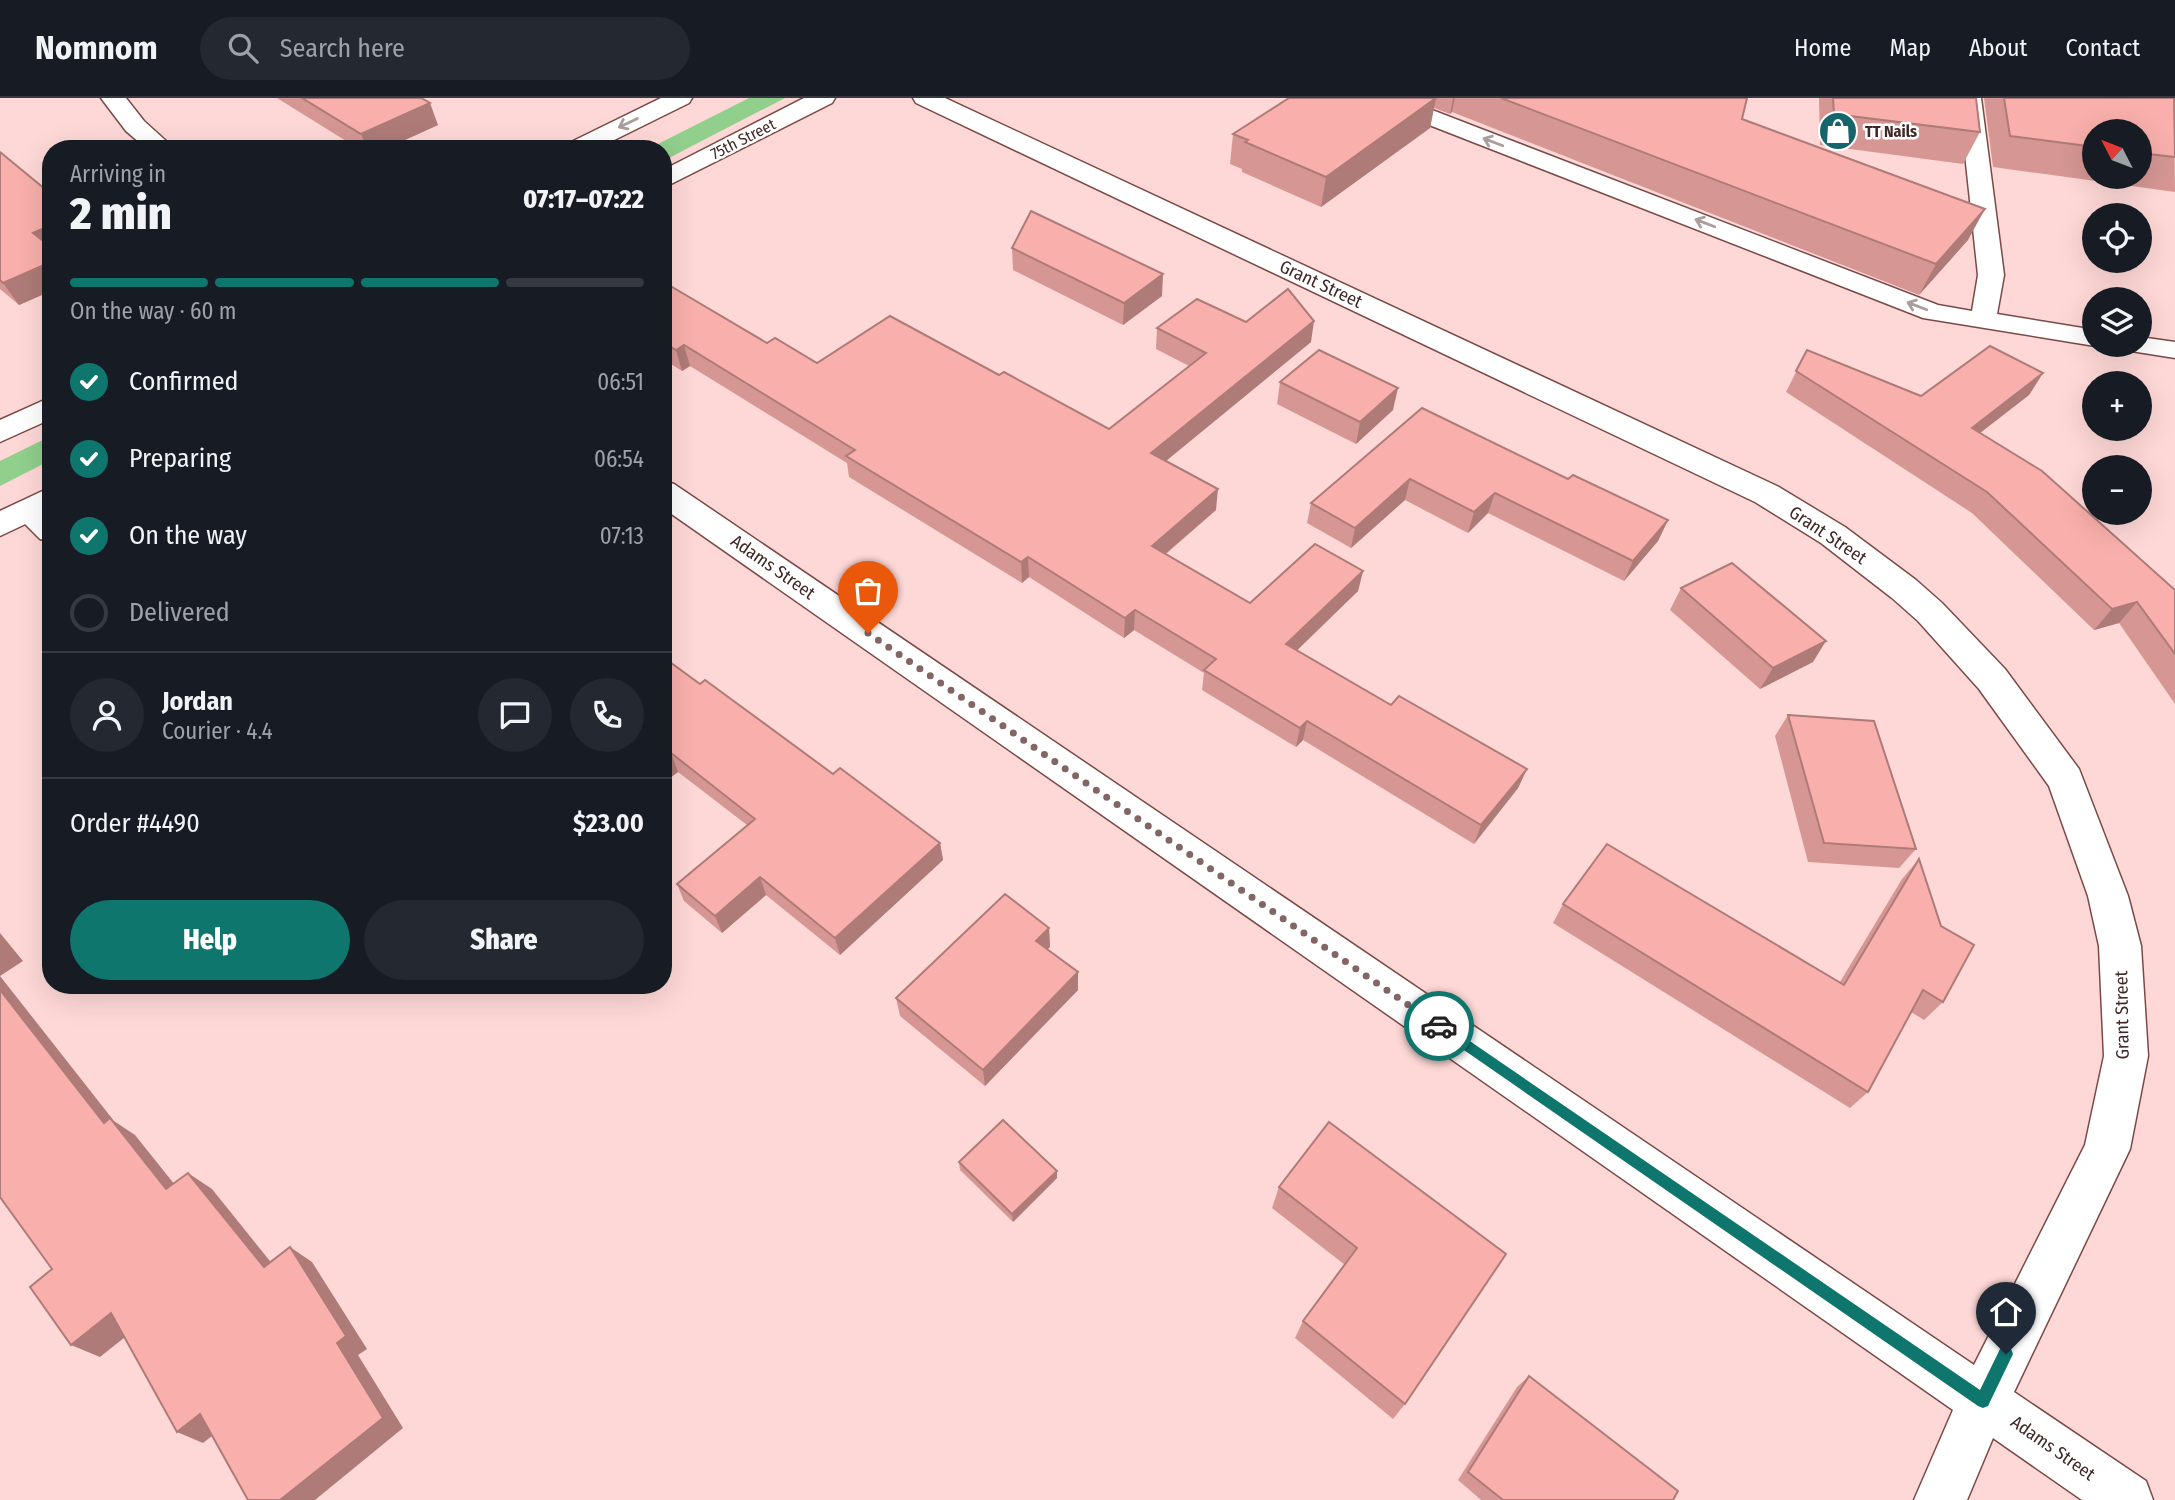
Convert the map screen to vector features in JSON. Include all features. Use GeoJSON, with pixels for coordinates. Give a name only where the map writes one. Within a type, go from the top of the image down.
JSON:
{"type":"FeatureCollection","features":[{"type":"Feature","properties":{"kind":"street"},"geometry":{"type":"LineString","coordinates":[[113,98],[135,127],[152,140]]}},
{"type":"Feature","properties":{"kind":"street"},"geometry":{"type":"LineString","coordinates":[[594,140],[680,98]]}},
{"type":"Feature","properties":{"kind":"street","name":"75th Street"},"geometry":{"type":"LineString","coordinates":[[672,175],[823,98]]}},
{"type":"Feature","properties":{"kind":"street","name":"Grant Street"},"geometry":{"type":"LineString","coordinates":[[925,98],[1766,494],[1833,535],[1930,612],[1992,679],[2066,780],[2099,870],[2120,946],[2126,1056],[2108,1149],[1983,1400],[1940,1500]]}},
{"type":"Feature","properties":{"kind":"street","name":"Adams Street"},"geometry":{"type":"LineString","coordinates":[[672,498],[2127,1500]]}},
{"type":"Feature","properties":{"kind":"lane"},"geometry":{"type":"LineString","coordinates":[[1381,98],[1932,312],[2082,336]]}},
{"type":"Feature","properties":{"kind":"lane"},"geometry":{"type":"LineString","coordinates":[[1970,98],[1991,275],[1983,321]]}},
{"type":"Feature","properties":{"kind":"lane"},"geometry":{"type":"LineString","coordinates":[[2152,347],[2175,350]]}},
{"type":"Feature","properties":{"kind":"green space"},"geometry":{"type":"Polygon","coordinates":[[[749,98],[785,98],[672,156],[672,140],[666,140],[749,98]]]}},
{"type":"Feature","properties":{"kind":"green space"},"geometry":{"type":"Polygon","coordinates":[[[42,440],[42,465],[0,486],[0,461],[42,440]]]}},
{"type":"Feature","properties":{"kind":"building"},"geometry":{"type":"Polygon","coordinates":[[[302,98],[421,98],[430,103],[361,134],[302,98]]]}},
{"type":"Feature","properties":{"kind":"building"},"geometry":{"type":"Polygon","coordinates":[[[1289,98],[1436,98],[1326,177],[1245,142],[1248,140],[1233,134],[1289,98]]]}},
{"type":"Feature","properties":{"kind":"building"},"geometry":{"type":"Polygon","coordinates":[[[1501,98],[1747,98],[1742,119],[1985,209],[1936,264],[1501,98]]]}},
{"type":"Feature","properties":{"kind":"building"},"geometry":{"type":"Polygon","coordinates":[[[1833,98],[1976,98],[1980,132],[1834,114],[1833,98]]]}},
{"type":"Feature","properties":{"kind":"building"},"geometry":{"type":"Polygon","coordinates":[[[2004,98],[2174,98],[2175,157],[2152,154],[2152,119],[2082,119],[2082,145],[2010,136],[2004,98]]]}},
{"type":"Feature","properties":{"kind":"building"},"geometry":{"type":"Polygon","coordinates":[[[0,152],[42,187],[42,229],[33,233],[42,240],[42,266],[3,283],[0,280],[0,152]]]}},
{"type":"Feature","properties":{"kind":"building"},"geometry":{"type":"Polygon","coordinates":[[[1031,211],[1163,274],[1124,303],[1012,248],[1031,211]]]}},
{"type":"Feature","properties":{"kind":"building"},"geometry":{"type":"Polygon","coordinates":[[[672,287],[767,343],[775,338],[817,363],[890,316],[999,375],[1004,372],[1109,429],[1206,353],[1157,328],[1197,299],[1246,322],[1288,289],[1314,321],[1151,453],[1218,489],[1152,546],[1250,603],[1315,544],[1363,571],[1286,644],[1391,705],[1399,696],[1527,769],[1481,825],[1307,721],[1300,728],[1204,670],[1216,659],[1135,610],[1125,618],[1028,557],[1021,562],[846,456],[855,450],[684,345],[676,350],[672,348],[672,287]]]}},
{"type":"Feature","properties":{"kind":"building"},"geometry":{"type":"Polygon","coordinates":[[[1990,346],[2043,373],[1972,428],[2042,471],[2082,507],[2082,525],[2102,525],[2175,590],[2175,654],[2137,602],[2112,609],[1987,492],[1796,371],[1807,350],[1921,396],[1990,346]]]}},
{"type":"Feature","properties":{"kind":"building"},"geometry":{"type":"Polygon","coordinates":[[[1319,350],[1398,388],[1360,422],[1280,382],[1319,350]]]}},
{"type":"Feature","properties":{"kind":"building"},"geometry":{"type":"Polygon","coordinates":[[[1422,408],[1568,479],[1573,475],[1668,520],[1633,561],[1495,493],[1474,512],[1410,479],[1355,528],[1311,503],[1422,408]]]}},
{"type":"Feature","properties":{"kind":"building"},"geometry":{"type":"Polygon","coordinates":[[[1732,563],[1826,641],[1773,668],[1681,588],[1732,563]]]}},
{"type":"Feature","properties":{"kind":"building"},"geometry":{"type":"Polygon","coordinates":[[[672,664],[700,684],[705,680],[833,774],[840,768],[940,843],[835,938],[760,877],[715,916],[677,884],[755,819],[672,754],[672,664]]]}},
{"type":"Feature","properties":{"kind":"building"},"geometry":{"type":"Polygon","coordinates":[[[1788,715],[1874,721],[1916,849],[1824,843],[1788,715]]]}},
{"type":"Feature","properties":{"kind":"building"},"geometry":{"type":"Polygon","coordinates":[[[1607,844],[1844,985],[1919,859],[1941,926],[1974,945],[1943,1002],[1923,990],[1868,1092],[1563,904],[1607,844]]]}},
{"type":"Feature","properties":{"kind":"building"},"geometry":{"type":"Polygon","coordinates":[[[1005,894],[1049,928],[1036,941],[1078,972],[983,1070],[896,998],[1005,894]]]}},
{"type":"Feature","properties":{"kind":"building"},"geometry":{"type":"Polygon","coordinates":[[[0,990],[104,1123],[110,1118],[166,1189],[188,1173],[264,1267],[290,1247],[346,1336],[337,1343],[383,1418],[280,1500],[248,1500],[200,1414],[177,1432],[111,1313],[71,1345],[30,1287],[52,1269],[0,1197],[0,990]]]}},
{"type":"Feature","properties":{"kind":"building"},"geometry":{"type":"Polygon","coordinates":[[[1003,1120],[1057,1171],[1012,1214],[959,1162],[1003,1120]]]}},
{"type":"Feature","properties":{"kind":"building"},"geometry":{"type":"Polygon","coordinates":[[[1329,1122],[1506,1254],[1405,1404],[1303,1321],[1357,1248],[1279,1187],[1329,1122]]]}},
{"type":"Feature","properties":{"kind":"building"},"geometry":{"type":"Polygon","coordinates":[[[1529,1376],[1678,1491],[1673,1500],[1503,1500],[1468,1472],[1529,1376]]]}},
{"type":"Feature","properties":{"kind":"way so far"},"geometry":{"type":"LineString","coordinates":[[868,633],[1439,1026]]}},
{"type":"Feature","properties":{"kind":"place","name":"TT Nails"},"geometry":{"type":"Point","coordinates":[1838,131]}},
{"type":"Feature","properties":{"kind":"route"},"geometry":{"type":"LineString","coordinates":[[1439,1026],[1983,1400],[2006,1354]]}}]}
